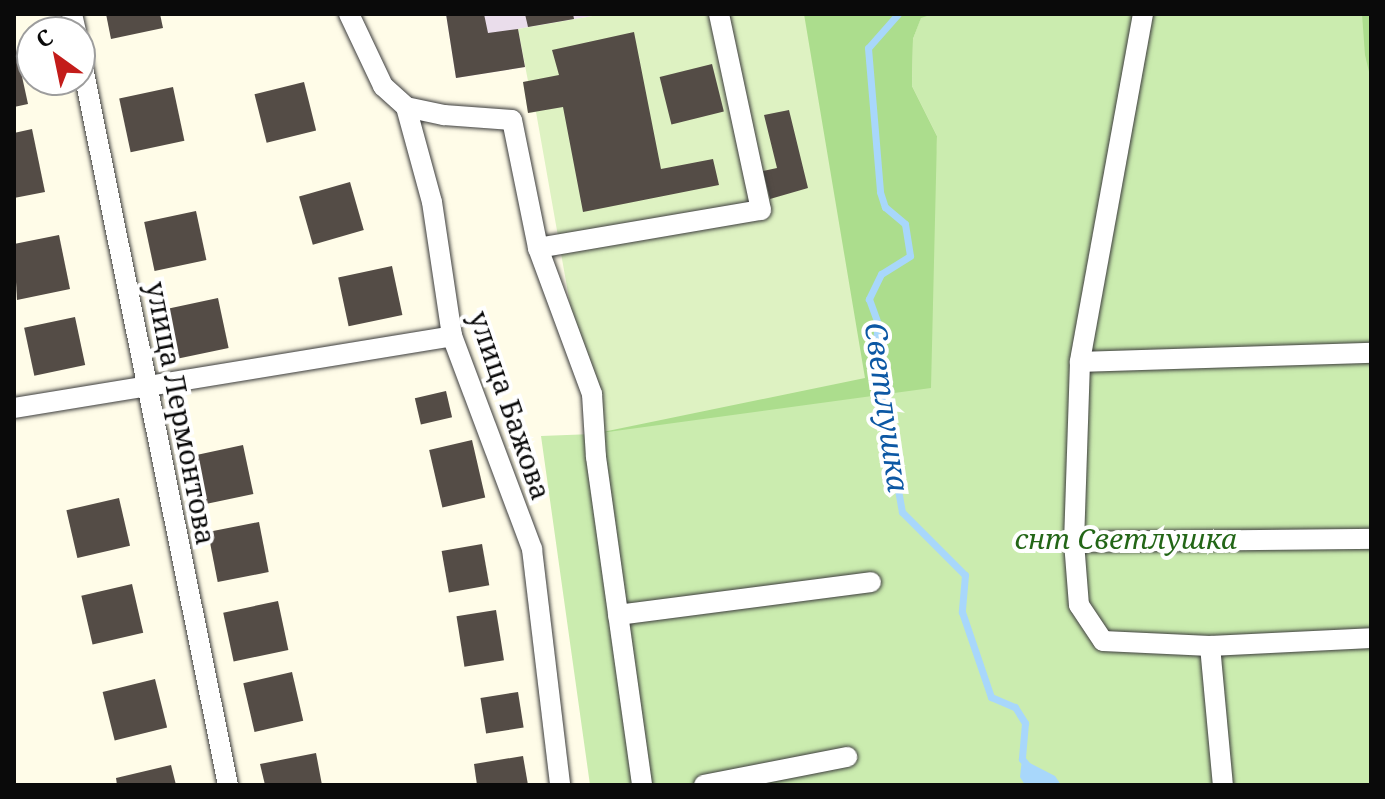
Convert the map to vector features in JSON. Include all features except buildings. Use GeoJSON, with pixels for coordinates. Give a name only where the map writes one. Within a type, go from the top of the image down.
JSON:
{"type":"FeatureCollection","features":[{"type":"Feature","properties":{"kind":"street","name":"улица Бажова"},"geometry":{"type":"LineString","coordinates":[[349,14],[383,86],[406,107],[432,202],[452,336],[532,549],[560,785]]}},
{"type":"Feature","properties":{"kind":"street"},"geometry":{"type":"LineString","coordinates":[[538,248],[761,210],[719,14]]}},
{"type":"Feature","properties":{"kind":"street"},"geometry":{"type":"LineString","coordinates":[[1143,14],[1080,362],[1074,542],[1079,605],[1103,641],[1210,646],[1371,638]]}},
{"type":"Feature","properties":{"kind":"street","name":"улица Лермонтова"},"geometry":{"type":"LineString","coordinates":[[89,96],[228,785]]}},
{"type":"Feature","properties":{"kind":"street"},"geometry":{"type":"LineString","coordinates":[[406,107],[444,115],[512,120],[538,248],[592,394],[596,457],[642,785]]}},
{"type":"Feature","properties":{"kind":"street"},"geometry":{"type":"LineString","coordinates":[[14,408],[452,336]]}},
{"type":"Feature","properties":{"kind":"street"},"geometry":{"type":"LineString","coordinates":[[1080,362],[1371,353]]}},
{"type":"Feature","properties":{"kind":"street"},"geometry":{"type":"LineString","coordinates":[[1074,542],[1371,539]]}},
{"type":"Feature","properties":{"kind":"street"},"geometry":{"type":"LineString","coordinates":[[618,615],[871,582]]}},
{"type":"Feature","properties":{"kind":"street"},"geometry":{"type":"LineString","coordinates":[[1210,646],[1223,785]]}},
{"type":"Feature","properties":{"kind":"street"},"geometry":{"type":"LineString","coordinates":[[704,785],[847,757]]}},
{"type":"Feature","properties":{"kind":"shaded area"},"geometry":{"type":"Polygon","coordinates":[[[446,14],[604,14],[518,29],[525,67],[456,78],[446,14]]]}},
{"type":"Feature","properties":{"kind":"green space"},"geometry":{"type":"Polygon","coordinates":[[[604,14],[804,14],[865,378],[593,434],[536,112],[528,113],[523,82],[528,81],[518,29],[604,14]]]}},
{"type":"Feature","properties":{"kind":"green space"},"geometry":{"type":"Polygon","coordinates":[[[800,14],[933,14],[921,18],[913,39],[912,86],[937,136],[931,388],[593,434],[800,14]]]}},
{"type":"Feature","properties":{"kind":"green space","name":"снт Светлушка"},"geometry":{"type":"Polygon","coordinates":[[[933,14],[1371,14],[1371,785],[590,785],[541,436],[593,434],[933,202],[937,136],[912,86],[913,39],[921,17],[933,14]]]}},
{"type":"Feature","properties":{"kind":"green space"},"geometry":{"type":"Polygon","coordinates":[[[1362,14],[1371,14],[1371,80],[1365,55],[1362,14]]]}},
{"type":"Feature","properties":{"kind":"water"},"geometry":{"type":"Polygon","coordinates":[[[1022,759],[1055,776],[1061,785],[1025,785],[1020,777],[1022,759]]]}},
{"type":"Feature","properties":{"kind":"waterway","name":"Светлушка"},"geometry":{"type":"LineString","coordinates":[[898,14],[868,48],[880,192],[885,207],[905,224],[910,256],[881,274],[869,299],[878,324],[874,355],[902,512],[965,575],[962,612],[991,697],[1015,707],[1025,723],[1022,759],[1027,765]]}}]}
